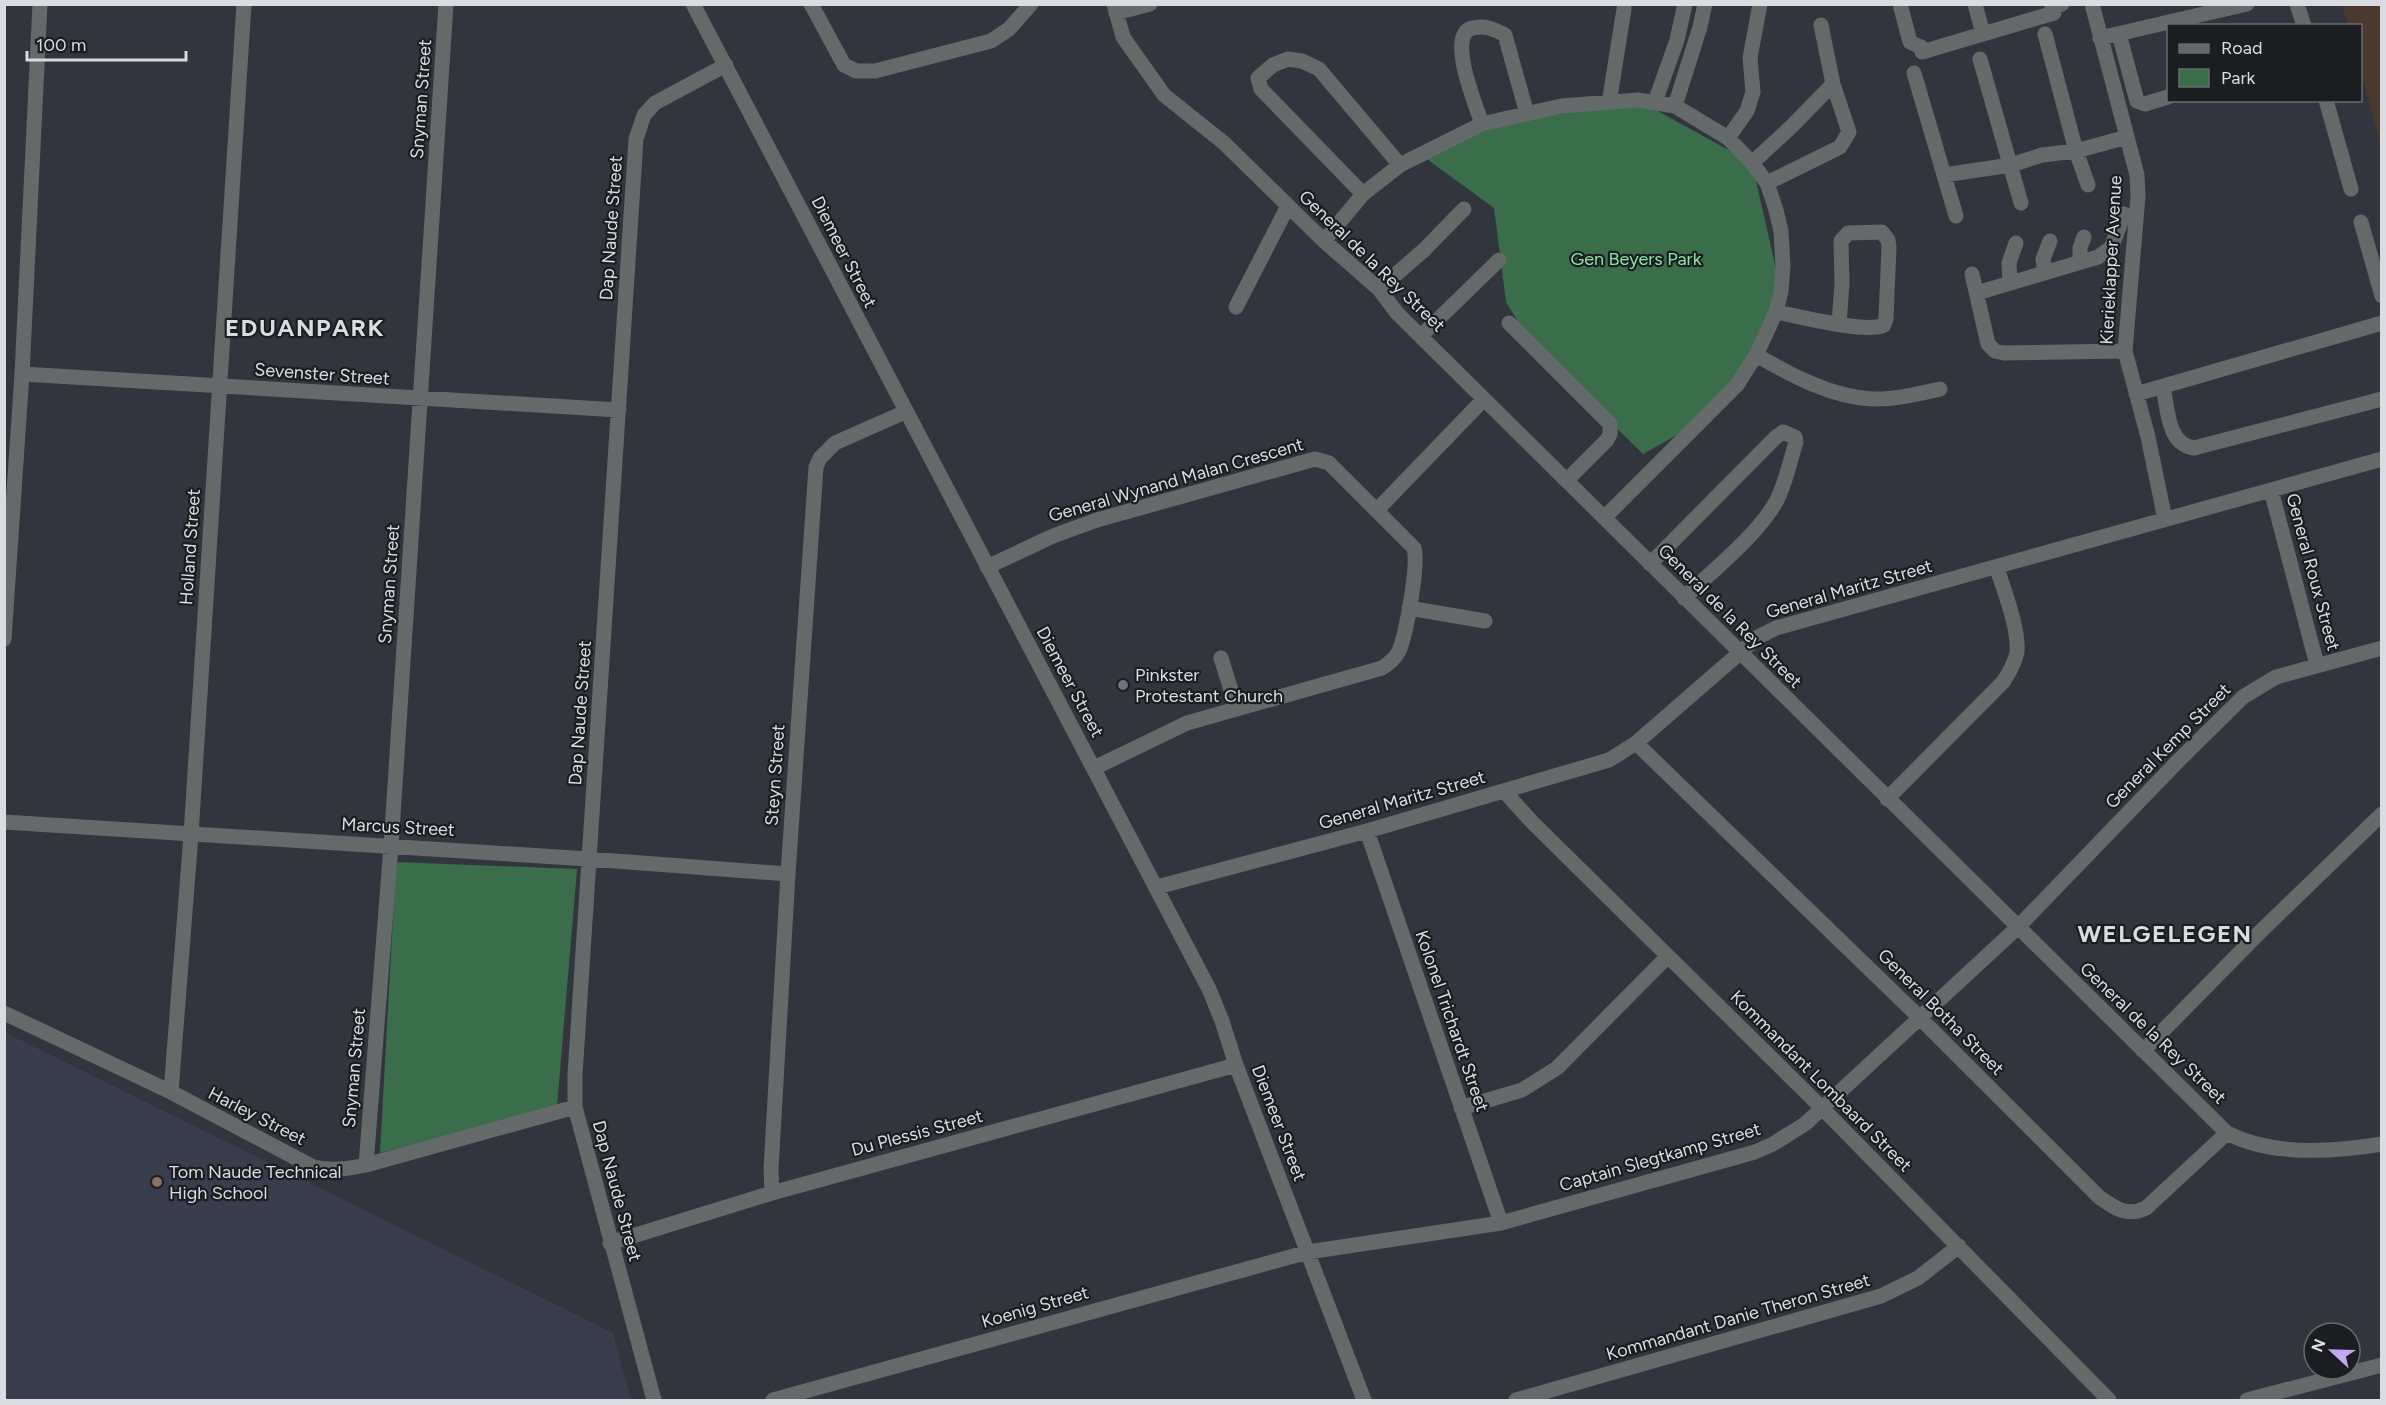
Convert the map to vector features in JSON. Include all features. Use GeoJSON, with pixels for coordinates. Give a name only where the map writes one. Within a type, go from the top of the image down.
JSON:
{"type":"FeatureCollection","features":[{"type":"Feature","properties":{"kind":"street"},"geometry":{"type":"LineString","coordinates":[[4,639],[22,374],[40,4]]}},
{"type":"Feature","properties":{"kind":"street","name":"Holland Street"},"geometry":{"type":"LineString","coordinates":[[171,1092],[191,835],[244,4]]}},
{"type":"Feature","properties":{"kind":"street","name":"Snyman Street"},"geometry":{"type":"LineString","coordinates":[[366,1165],[391,846],[446,4]]}},
{"type":"Feature","properties":{"kind":"street","name":"Diemeer Street"},"geometry":{"type":"LineString","coordinates":[[693,4],[868,324],[905,412],[1157,887],[1216,1004],[1236,1065],[1364,1401]]}},
{"type":"Feature","properties":{"kind":"street"},"geometry":{"type":"LineString","coordinates":[[810,4],[844,66],[856,71],[875,71],[991,41],[1009,29],[1031,4]]}},
{"type":"Feature","properties":{"kind":"street"},"geometry":{"type":"LineString","coordinates":[[1115,9],[1150,4]]}},
{"type":"Feature","properties":{"kind":"street"},"geometry":{"type":"LineString","coordinates":[[1655,102],[1677,40],[1685,4]]}},
{"type":"Feature","properties":{"kind":"street"},"geometry":{"type":"LineString","coordinates":[[1675,106],[1705,4]]}},
{"type":"Feature","properties":{"kind":"street"},"geometry":{"type":"LineString","coordinates":[[1728,138],[1747,111],[1753,92],[1750,58],[1760,4]]}},
{"type":"Feature","properties":{"kind":"street"},"geometry":{"type":"LineString","coordinates":[[1900,4],[1910,42],[1921,47],[1923,52],[2054,13],[2055,6]]}},
{"type":"Feature","properties":{"kind":"street"},"geometry":{"type":"LineString","coordinates":[[1975,4],[1983,34]]}},
{"type":"Feature","properties":{"kind":"street","name":"Kierieklapper Avenue"},"geometry":{"type":"LineString","coordinates":[[2092,4],[2138,183],[2125,351],[2148,437],[2165,519]]}},
{"type":"Feature","properties":{"kind":"street"},"geometry":{"type":"LineString","coordinates":[[2100,38],[2247,4]]}},
{"type":"Feature","properties":{"kind":"street"},"geometry":{"type":"LineString","coordinates":[[2297,4],[2303,24]]}},
{"type":"Feature","properties":{"kind":"street","name":"General de la Rey Street"},"geometry":{"type":"LineString","coordinates":[[1115,9],[1129,49],[1164,95],[1224,143],[1324,241],[1379,289],[1398,313],[1484,399],[2227,1133],[2254,1143],[2306,1150],[2329,1151],[2382,1144]]}},
{"type":"Feature","properties":{"kind":"street"},"geometry":{"type":"LineString","coordinates":[[1609,103],[1624,9]]}},
{"type":"Feature","properties":{"kind":"street"},"geometry":{"type":"LineString","coordinates":[[1767,183],[1843,144],[1849,132],[1833,84],[1821,25]]}},
{"type":"Feature","properties":{"kind":"street"},"geometry":{"type":"LineString","coordinates":[[1482,124],[1461,51],[1463,36],[1471,28],[1486,26],[1505,36],[1527,114]]}},
{"type":"Feature","properties":{"kind":"street"},"geometry":{"type":"LineString","coordinates":[[2045,34],[2076,151],[2088,185]]}},
{"type":"Feature","properties":{"kind":"street"},"geometry":{"type":"LineString","coordinates":[[2119,34],[2137,101],[2145,104],[2167,98]]}},
{"type":"Feature","properties":{"kind":"street"},"geometry":{"type":"LineString","coordinates":[[1363,194],[1261,89],[1258,78],[1273,65],[1293,59],[1319,69],[1400,165]]}},
{"type":"Feature","properties":{"kind":"street"},"geometry":{"type":"LineString","coordinates":[[1980,59],[2021,202]]}},
{"type":"Feature","properties":{"kind":"street","name":"Dap Naude Street"},"geometry":{"type":"LineString","coordinates":[[654,1401],[575,1107],[580,985],[636,139],[644,115],[655,103],[726,65]]}},
{"type":"Feature","properties":{"kind":"street"},"geometry":{"type":"LineString","coordinates":[[1914,73],[1956,216]]}},
{"type":"Feature","properties":{"kind":"street"},"geometry":{"type":"LineString","coordinates":[[1752,163],[1833,84]]}},
{"type":"Feature","properties":{"kind":"street"},"geometry":{"type":"LineString","coordinates":[[1324,241],[1363,194],[1400,165],[1482,124],[1561,106],[1638,100],[1675,106],[1728,138],[1767,183],[1776,210],[1783,245],[1781,291],[1776,312],[1756,356],[1737,385],[1604,518]]}},
{"type":"Feature","properties":{"kind":"street"},"geometry":{"type":"LineString","coordinates":[[2327,102],[2351,189]]}},
{"type":"Feature","properties":{"kind":"street"},"geometry":{"type":"LineString","coordinates":[[1944,175],[2011,165],[2042,155],[2076,151],[2127,137]]}},
{"type":"Feature","properties":{"kind":"street"},"geometry":{"type":"LineString","coordinates":[[1236,307],[1288,206]]}},
{"type":"Feature","properties":{"kind":"street"},"geometry":{"type":"LineString","coordinates":[[1379,289],[1424,250],[1464,210]]}},
{"type":"Feature","properties":{"kind":"street"},"geometry":{"type":"LineString","coordinates":[[1977,293],[2098,257],[2111,248],[2124,214]]}},
{"type":"Feature","properties":{"kind":"street"},"geometry":{"type":"LineString","coordinates":[[2361,222],[2382,296]]}},
{"type":"Feature","properties":{"kind":"street"},"geometry":{"type":"LineString","coordinates":[[1776,312],[1839,324],[1875,328],[1885,323],[1889,247],[1888,240],[1882,232],[1848,233],[1840,241],[1842,283],[1839,324]]}},
{"type":"Feature","properties":{"kind":"street"},"geometry":{"type":"LineString","coordinates":[[2080,262],[2080,248],[2084,237]]}},
{"type":"Feature","properties":{"kind":"street"},"geometry":{"type":"LineString","coordinates":[[2045,273],[2043,259],[2050,241]]}},
{"type":"Feature","properties":{"kind":"street"},"geometry":{"type":"LineString","coordinates":[[2010,283],[2009,263],[2016,243]]}},
{"type":"Feature","properties":{"kind":"street"},"geometry":{"type":"LineString","coordinates":[[1422,335],[1499,260]]}},
{"type":"Feature","properties":{"kind":"street"},"geometry":{"type":"LineString","coordinates":[[1972,274],[1987,341],[1995,351],[2004,353],[2125,351]]}},
{"type":"Feature","properties":{"kind":"street"},"geometry":{"type":"LineString","coordinates":[[1509,323],[1610,424],[1608,440],[1567,480]]}},
{"type":"Feature","properties":{"kind":"street"},"geometry":{"type":"LineString","coordinates":[[2136,394],[2382,323]]}},
{"type":"Feature","properties":{"kind":"street"},"geometry":{"type":"LineString","coordinates":[[1756,356],[1788,373],[1846,395],[1874,399],[1940,389]]}},
{"type":"Feature","properties":{"kind":"street","name":"Sevenster Street"},"geometry":{"type":"LineString","coordinates":[[22,374],[619,410]]}},
{"type":"Feature","properties":{"kind":"street"},"geometry":{"type":"LineString","coordinates":[[2163,387],[2173,433],[2181,443],[2194,448],[2382,399]]}},
{"type":"Feature","properties":{"kind":"street"},"geometry":{"type":"LineString","coordinates":[[1377,510],[1484,399]]}},
{"type":"Feature","properties":{"kind":"street","name":"Steyn Street"},"geometry":{"type":"LineString","coordinates":[[772,1193],[771,1169],[788,874],[816,467],[820,458],[835,443],[905,412]]}},
{"type":"Feature","properties":{"kind":"street"},"geometry":{"type":"LineString","coordinates":[[1650,564],[1776,437],[1783,432],[1795,437],[1796,442],[1780,492],[1767,515],[1756,529],[1684,598]]}},
{"type":"Feature","properties":{"kind":"street","name":"General Maritz Street"},"geometry":{"type":"LineString","coordinates":[[1157,887],[1367,831],[1598,764],[1636,743],[1739,652],[1758,637],[1776,628],[2382,459]]}},
{"type":"Feature","properties":{"kind":"street","name":"General Wynand Malan Crescent"},"geometry":{"type":"LineString","coordinates":[[987,567],[1053,536],[1097,520],[1308,460],[1329,463],[1414,548],[1416,554],[1414,581],[1400,649],[1394,659],[1382,668],[1179,726],[1094,768]]}},
{"type":"Feature","properties":{"kind":"street","name":"General Roux Street"},"geometry":{"type":"LineString","coordinates":[[2271,490],[2317,665]]}},
{"type":"Feature","properties":{"kind":"street"},"geometry":{"type":"LineString","coordinates":[[1887,799],[2002,682],[2014,663],[2017,650],[2015,632],[1997,568]]}},
{"type":"Feature","properties":{"kind":"street"},"geometry":{"type":"LineString","coordinates":[[1409,608],[1485,621]]}},
{"type":"Feature","properties":{"kind":"street","name":"General Kemp Street"},"geometry":{"type":"LineString","coordinates":[[2017,928],[2243,697],[2276,677],[2382,648]]}},
{"type":"Feature","properties":{"kind":"street"},"geometry":{"type":"LineString","coordinates":[[1221,658],[1237,710]]}},
{"type":"Feature","properties":{"kind":"street","name":"General Botha Street"},"geometry":{"type":"LineString","coordinates":[[1636,743],[1919,1017],[2099,1197],[2127,1213],[2135,1213],[2146,1208],[2227,1133]]}},
{"type":"Feature","properties":{"kind":"street","name":"Kommandant Lombaard Street"},"geometry":{"type":"LineString","coordinates":[[1504,791],[1823,1108],[2109,1401]]}},
{"type":"Feature","properties":{"kind":"street"},"geometry":{"type":"LineString","coordinates":[[2143,1051],[2260,932],[2380,820]]}},
{"type":"Feature","properties":{"kind":"street","name":"Marcus Street"},"geometry":{"type":"LineString","coordinates":[[4,822],[590,859],[788,874]]}},
{"type":"Feature","properties":{"kind":"street","name":"Kolonel Trichardt Street"},"geometry":{"type":"LineString","coordinates":[[1367,831],[1501,1223]]}},
{"type":"Feature","properties":{"kind":"street","name":"Captain Slegtkamp Street"},"geometry":{"type":"LineString","coordinates":[[1308,1252],[1501,1223],[1755,1152],[1790,1134],[1823,1108],[2017,928]]}},
{"type":"Feature","properties":{"kind":"street"},"geometry":{"type":"LineString","coordinates":[[1461,1108],[1522,1090],[1557,1068],[1668,956]]}},
{"type":"Feature","properties":{"kind":"street","name":"Harley Street"},"geometry":{"type":"LineString","coordinates":[[4,1013],[171,1092],[313,1167],[343,1170],[366,1165],[575,1107]]}},
{"type":"Feature","properties":{"kind":"street","name":"Du Plessis Street"},"geometry":{"type":"LineString","coordinates":[[610,1243],[772,1193],[1236,1065]]}},
{"type":"Feature","properties":{"kind":"street","name":"Kommandant Danie Theron Street"},"geometry":{"type":"LineString","coordinates":[[1516,1401],[1881,1296],[1918,1278],[1959,1246]]}},
{"type":"Feature","properties":{"kind":"street","name":"Koenig Street"},"geometry":{"type":"LineString","coordinates":[[773,1401],[1308,1252]]}},
{"type":"Feature","properties":{"kind":"street"},"geometry":{"type":"LineString","coordinates":[[2247,1401],[2382,1365]]}},
{"type":"Feature","properties":{"kind":"shaded area"},"geometry":{"type":"Polygon","coordinates":[[[2342,5],[2381,5],[2381,146],[2362,77],[2362,24],[2348,24],[2342,5]]]}},
{"type":"Feature","properties":{"kind":"shaded area","name":"Tom Naude Technical High School"},"geometry":{"type":"Polygon","coordinates":[[[4,1032],[613,1333],[631,1400],[5,1400],[4,1032]]]}},
{"type":"Feature","properties":{"kind":"green space","name":"Gen Beyers Park"},"geometry":{"type":"Polygon","coordinates":[[[1638,100],[1752,163],[1781,291],[1748,370],[1700,422],[1643,454],[1532,345],[1506,302],[1494,208],[1420,154],[1548,109],[1638,100]]]}},
{"type":"Feature","properties":{"kind":"green space"},"geometry":{"type":"Polygon","coordinates":[[[396,862],[577,869],[557,1107],[380,1153],[396,862]]]}},
{"type":"Feature","properties":{"kind":"place","name":"Pinkster Protestant Church"},"geometry":{"type":"Point","coordinates":[1123,685]}},
{"type":"Feature","properties":{"kind":"place","name":"Tom Naude Technical High School"},"geometry":{"type":"Point","coordinates":[157,1182]}},
{"type":"Feature","properties":{"kind":"district","name":"EDUANPARK"},"geometry":{"type":"Point","coordinates":[305,327]}},
{"type":"Feature","properties":{"kind":"district","name":"WELGELEGEN"},"geometry":{"type":"Point","coordinates":[2165,933]}}]}
